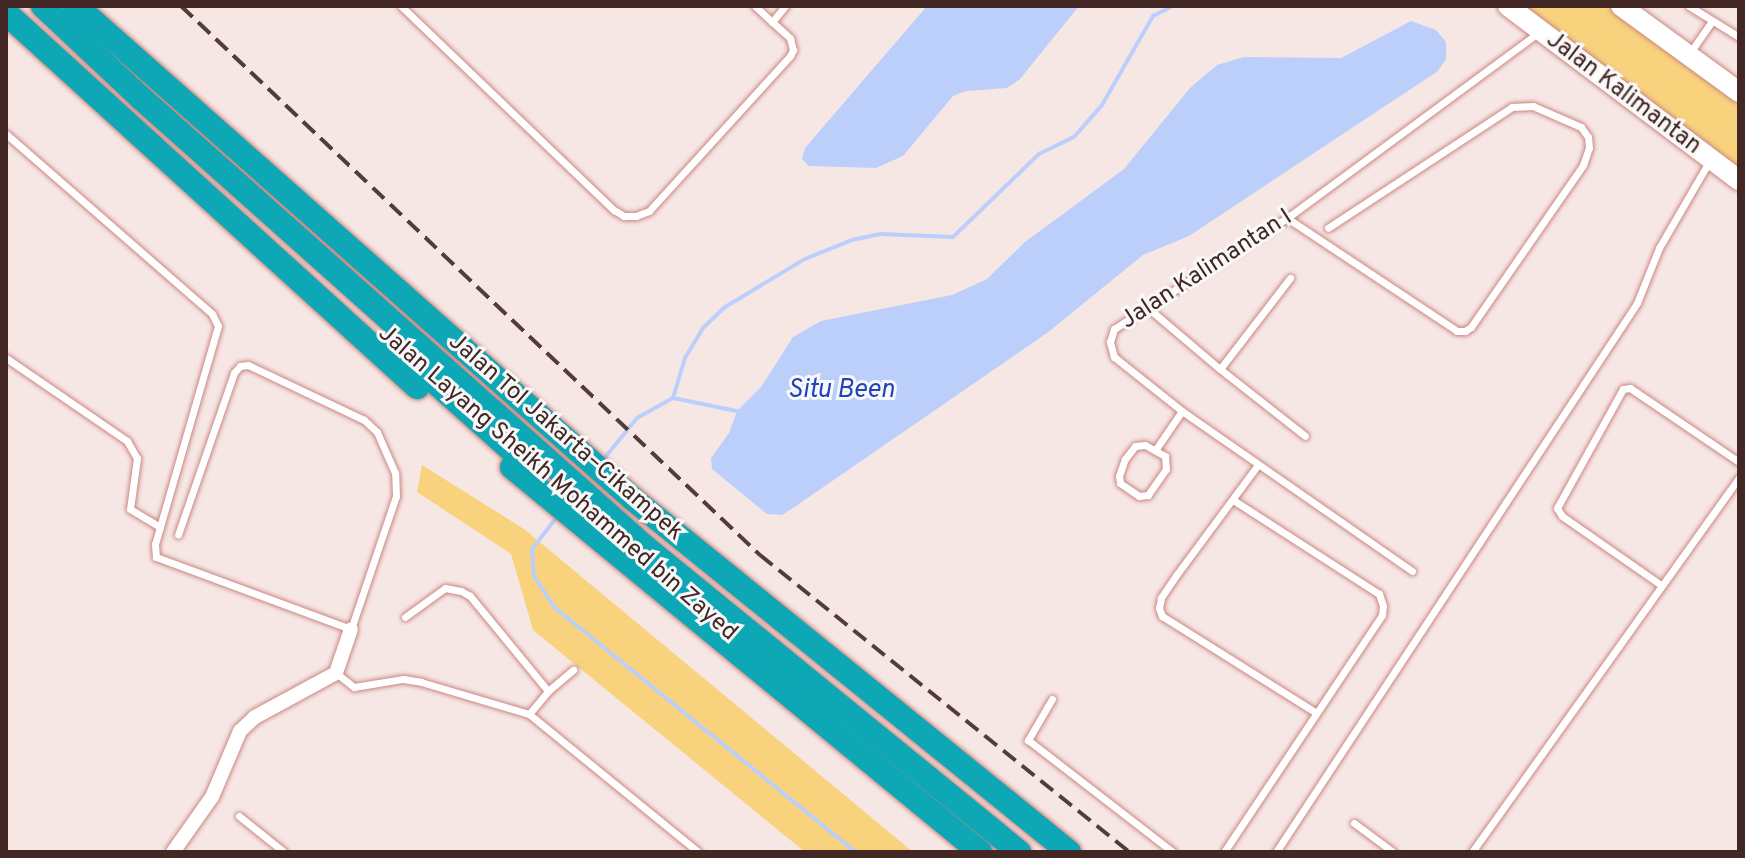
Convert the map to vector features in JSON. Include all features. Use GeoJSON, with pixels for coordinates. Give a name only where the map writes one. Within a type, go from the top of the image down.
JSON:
{"type":"FeatureCollection","features":[{"type":"Feature","properties":{"kind":"highway","name":"Jalan Layang Sheikh Mohammed bin Zayed"},"geometry":{"type":"LineString","coordinates":[[25,6],[484,428],[994,852]]}},
{"type":"Feature","properties":{"kind":"highway","name":"Jalan Layang Sheikh Mohammed bin Zayed"},"geometry":{"type":"LineString","coordinates":[[43,6],[141,98],[645,547],[1019,852]]}},
{"type":"Feature","properties":{"kind":"highway","name":"Jalan Tol Jakarta–Cikampek"},"geometry":{"type":"LineString","coordinates":[[76,6],[633,499],[1069,852]]}},
{"type":"Feature","properties":{"kind":"highway"},"geometry":{"type":"LineString","coordinates":[[6,13],[414,384],[980,852]]}},
{"type":"Feature","properties":{"kind":"street","name":"Jalan Kalimantan"},"geometry":{"type":"LineString","coordinates":[[1508,6],[1739,180]]}},
{"type":"Feature","properties":{"kind":"street"},"geometry":{"type":"LineString","coordinates":[[1621,6],[1739,92]]}},
{"type":"Feature","properties":{"kind":"street"},"geometry":{"type":"LineString","coordinates":[[173,852],[212,797],[240,731],[255,717],[336,673],[351,629]]}},
{"type":"Feature","properties":{"kind":"lane"},"geometry":{"type":"LineString","coordinates":[[401,6],[624,216],[649,211],[790,56],[793,50],[790,38],[755,6]]}},
{"type":"Feature","properties":{"kind":"lane"},"geometry":{"type":"LineString","coordinates":[[772,22],[785,6]]}},
{"type":"Feature","properties":{"kind":"lane"},"geometry":{"type":"LineString","coordinates":[[1689,6],[1739,37]]}},
{"type":"Feature","properties":{"kind":"lane"},"geometry":{"type":"LineString","coordinates":[[1687,56],[1711,22]]}},
{"type":"Feature","properties":{"kind":"lane","name":"Jalan Kalimantan I"},"geometry":{"type":"LineString","coordinates":[[1412,571],[1182,411],[1114,357],[1110,342],[1114,329],[1287,218],[1540,32]]}},
{"type":"Feature","properties":{"kind":"lane"},"geometry":{"type":"LineString","coordinates":[[1287,218],[1457,331],[1465,331],[1471,327],[1583,165],[1589,148],[1588,137],[1581,127],[1533,106],[1512,107],[1328,228]]}},
{"type":"Feature","properties":{"kind":"lane"},"geometry":{"type":"LineString","coordinates":[[6,134],[212,314],[218,326],[154,551],[164,563],[351,629],[397,486],[395,473],[377,432],[364,420],[248,365],[240,366],[234,373],[178,535]]}},
{"type":"Feature","properties":{"kind":"lane"},"geometry":{"type":"LineString","coordinates":[[1276,852],[1637,303],[1659,248],[1710,159]]}},
{"type":"Feature","properties":{"kind":"lane"},"geometry":{"type":"LineString","coordinates":[[1220,369],[1290,278]]}},
{"type":"Feature","properties":{"kind":"lane"},"geometry":{"type":"LineString","coordinates":[[1148,308],[1305,436]]}},
{"type":"Feature","properties":{"kind":"lane"},"geometry":{"type":"LineString","coordinates":[[6,358],[127,441],[137,458],[130,509],[160,527]]}},
{"type":"Feature","properties":{"kind":"lane"},"geometry":{"type":"LineString","coordinates":[[1661,585],[1562,516],[1557,508],[1623,389],[1630,388],[1739,462]]}},
{"type":"Feature","properties":{"kind":"lane"},"geometry":{"type":"LineString","coordinates":[[1156,449],[1182,411]]}},
{"type":"Feature","properties":{"kind":"lane"},"geometry":{"type":"LineString","coordinates":[[1135,446],[1156,449],[1165,456],[1166,469],[1148,495],[1139,496],[1120,483],[1125,459],[1135,446]]}},
{"type":"Feature","properties":{"kind":"lane"},"geometry":{"type":"LineString","coordinates":[[1257,466],[1161,598],[1162,616],[1315,712]]}},
{"type":"Feature","properties":{"kind":"lane"},"geometry":{"type":"LineString","coordinates":[[1472,852],[1739,477]]}},
{"type":"Feature","properties":{"kind":"lane"},"geometry":{"type":"LineString","coordinates":[[1224,852],[1382,615],[1379,594],[1233,500]]}},
{"type":"Feature","properties":{"kind":"lane"},"geometry":{"type":"LineString","coordinates":[[405,617],[445,588],[461,591],[470,596],[548,691]]}},
{"type":"Feature","properties":{"kind":"lane"},"geometry":{"type":"LineString","coordinates":[[529,714],[548,691],[573,670]]}},
{"type":"Feature","properties":{"kind":"lane"},"geometry":{"type":"LineString","coordinates":[[336,673],[354,687],[403,679],[529,714],[698,852]]}},
{"type":"Feature","properties":{"kind":"lane"},"geometry":{"type":"LineString","coordinates":[[1052,699],[1028,740],[1173,852]]}},
{"type":"Feature","properties":{"kind":"lane"},"geometry":{"type":"LineString","coordinates":[[239,816],[284,852]]}},
{"type":"Feature","properties":{"kind":"lane"},"geometry":{"type":"LineString","coordinates":[[1354,823],[1393,852]]}},
{"type":"Feature","properties":{"kind":"shaded area"},"geometry":{"type":"Polygon","coordinates":[[[1508,6],[1621,6],[1739,92],[1739,173],[1508,6]]]}},
{"type":"Feature","properties":{"kind":"shaded area"},"geometry":{"type":"Polygon","coordinates":[[[422,465],[524,529],[913,852],[805,852],[533,630],[511,554],[417,492],[422,465]]]}},
{"type":"Feature","properties":{"kind":"water"},"geometry":{"type":"Polygon","coordinates":[[[927,6],[1079,6],[1020,79],[1007,88],[966,91],[953,96],[903,156],[876,168],[809,166],[802,159],[805,148],[927,6]]]}},
{"type":"Feature","properties":{"kind":"water","name":"Situ Been"},"geometry":{"type":"Polygon","coordinates":[[[1411,21],[1436,30],[1446,42],[1446,59],[1438,71],[1189,236],[1143,255],[1047,333],[793,508],[782,515],[767,514],[712,469],[711,458],[729,433],[737,411],[761,387],[793,337],[821,321],[952,295],[987,279],[1025,242],[1124,169],[1190,88],[1217,65],[1244,57],[1341,58],[1411,21]]]}},
{"type":"Feature","properties":{"kind":"waterway"},"geometry":{"type":"LineString","coordinates":[[603,460],[637,418],[673,398],[685,358],[703,328],[725,307],[805,259],[852,240],[881,234],[953,237],[1039,154],[1074,137],[1102,105],[1153,16],[1173,6]]}},
{"type":"Feature","properties":{"kind":"waterway"},"geometry":{"type":"LineString","coordinates":[[673,398],[737,411]]}},
{"type":"Feature","properties":{"kind":"waterway"},"geometry":{"type":"LineString","coordinates":[[557,517],[532,549],[534,576],[554,607],[856,852]]}},
{"type":"Feature","properties":{"kind":"railway"},"geometry":{"type":"LineString","coordinates":[[181,6],[760,555],[1129,852]]}}]}
